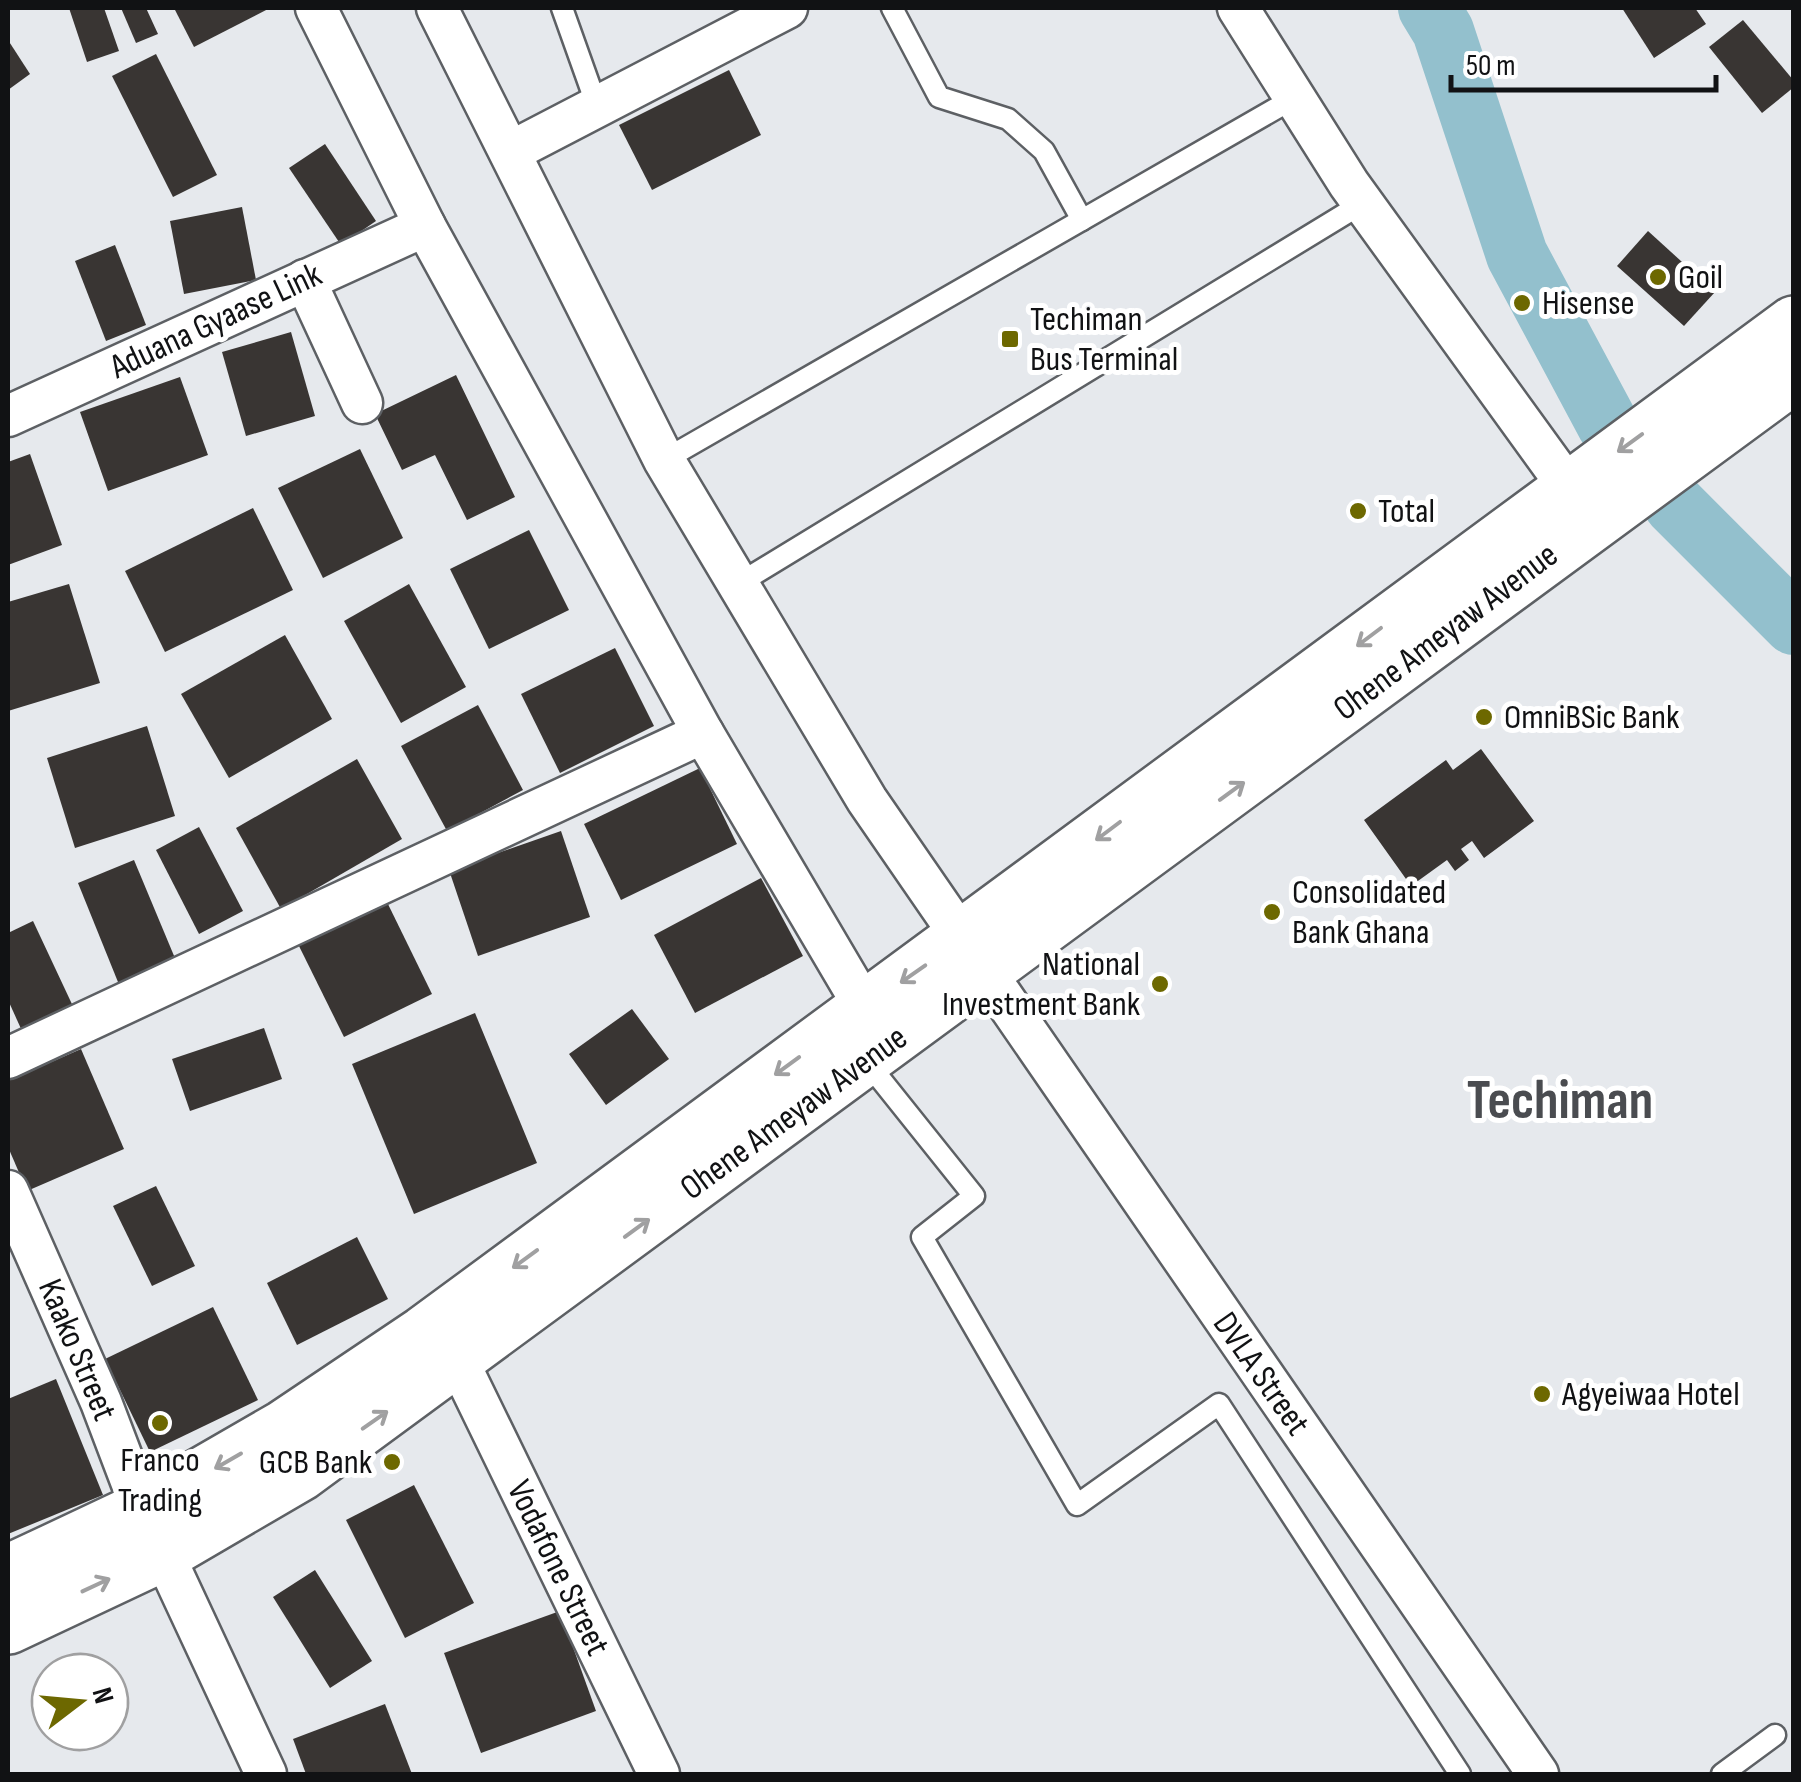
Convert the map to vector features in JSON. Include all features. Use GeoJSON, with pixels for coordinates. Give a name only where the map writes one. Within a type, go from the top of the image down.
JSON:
{"type":"FeatureCollection","features":[{"type":"Feature","properties":{"kind":"highway","name":"Ohene Ameyaw Avenue"},"geometry":{"type":"LineString","coordinates":[[8,1626],[153,1531],[284,1428],[866,1034],[973,957],[1699,418],[1794,324]]}},
{"type":"Feature","properties":{"kind":"highway","name":"Ohene Ameyaw Avenue"},"geometry":{"type":"LineString","coordinates":[[1480,580],[1570,488],[1699,418],[1794,375]]}},
{"type":"Feature","properties":{"kind":"highway","name":"Ohene Ameyaw Avenue"},"geometry":{"type":"LineString","coordinates":[[8,1573],[153,1531],[300,1473],[458,1361],[866,1034]]}},
{"type":"Feature","properties":{"kind":"street"},"geometry":{"type":"LineString","coordinates":[[316,8],[425,226],[866,1034]]}},
{"type":"Feature","properties":{"kind":"street","name":"DVLA Street"},"geometry":{"type":"LineString","coordinates":[[437,8],[664,460],[867,800],[1538,1774]]}},
{"type":"Feature","properties":{"kind":"street"},"geometry":{"type":"LineString","coordinates":[[510,152],[787,8]]}},
{"type":"Feature","properties":{"kind":"street"},"geometry":{"type":"LineString","coordinates":[[1238,8],[1363,203],[1570,488]]}},
{"type":"Feature","properties":{"kind":"street","name":"Aduana Gyaase Link"},"geometry":{"type":"LineString","coordinates":[[8,416],[425,226]]}},
{"type":"Feature","properties":{"kind":"street"},"geometry":{"type":"LineString","coordinates":[[305,280],[362,403]]}},
{"type":"Feature","properties":{"kind":"street"},"geometry":{"type":"LineString","coordinates":[[8,1058],[703,732]]}},
{"type":"Feature","properties":{"kind":"street","name":"Kaako Street"},"geometry":{"type":"LineString","coordinates":[[8,1191],[153,1531],[266,1774]]}},
{"type":"Feature","properties":{"kind":"street","name":"Vodafone Street"},"geometry":{"type":"LineString","coordinates":[[458,1361],[658,1774]]}},
{"type":"Feature","properties":{"kind":"lane"},"geometry":{"type":"LineString","coordinates":[[562,8],[598,109]]}},
{"type":"Feature","properties":{"kind":"lane"},"geometry":{"type":"LineString","coordinates":[[892,8],[939,98],[1008,119],[1044,151],[1082,220]]}},
{"type":"Feature","properties":{"kind":"lane"},"geometry":{"type":"LineString","coordinates":[[664,460],[1296,97]]}},
{"type":"Feature","properties":{"kind":"lane"},"geometry":{"type":"LineString","coordinates":[[738,584],[1363,203]]}},
{"type":"Feature","properties":{"kind":"lane"},"geometry":{"type":"LineString","coordinates":[[866,1034],[974,1196],[922,1237],[1077,1505],[1220,1404],[1460,1774]]}},
{"type":"Feature","properties":{"kind":"lane"},"geometry":{"type":"LineString","coordinates":[[1722,1774],[1774,1736]]}},
{"type":"Feature","properties":{"kind":"building"},"geometry":{"type":"Polygon","coordinates":[[[69,8],[104,8],[119,51],[87,62],[69,8]]]}},
{"type":"Feature","properties":{"kind":"building"},"geometry":{"type":"Polygon","coordinates":[[[121,8],[146,8],[158,34],[136,43],[121,8]]]}},
{"type":"Feature","properties":{"kind":"building"},"geometry":{"type":"Polygon","coordinates":[[[174,8],[270,8],[194,47],[174,8]]]}},
{"type":"Feature","properties":{"kind":"building"},"geometry":{"type":"Polygon","coordinates":[[[1622,8],[1695,8],[1706,24],[1654,58],[1622,8]]]}},
{"type":"Feature","properties":{"kind":"building"},"geometry":{"type":"Polygon","coordinates":[[[1743,20],[1794,81],[1794,87],[1762,113],[1709,47],[1743,20]]]}},
{"type":"Feature","properties":{"kind":"building"},"geometry":{"type":"Polygon","coordinates":[[[8,40],[30,74],[8,90],[8,40]]]}},
{"type":"Feature","properties":{"kind":"building"},"geometry":{"type":"Polygon","coordinates":[[[156,54],[217,175],[173,197],[112,76],[156,54]]]}},
{"type":"Feature","properties":{"kind":"building"},"geometry":{"type":"Polygon","coordinates":[[[729,70],[761,135],[652,190],[619,125],[729,70]]]}},
{"type":"Feature","properties":{"kind":"building"},"geometry":{"type":"Polygon","coordinates":[[[325,144],[376,221],[341,245],[289,168],[325,144]]]}},
{"type":"Feature","properties":{"kind":"building"},"geometry":{"type":"Polygon","coordinates":[[[242,207],[256,280],[184,294],[170,221],[242,207]]]}},
{"type":"Feature","properties":{"kind":"building"},"geometry":{"type":"Polygon","coordinates":[[[1648,231],[1715,292],[1684,326],[1617,266],[1648,231]]]}},
{"type":"Feature","properties":{"kind":"building"},"geometry":{"type":"Polygon","coordinates":[[[115,245],[146,325],[106,341],[75,261],[115,245]]]}},
{"type":"Feature","properties":{"kind":"building"},"geometry":{"type":"Polygon","coordinates":[[[291,332],[315,416],[246,436],[222,352],[291,332]]]}},
{"type":"Feature","properties":{"kind":"building"},"geometry":{"type":"Polygon","coordinates":[[[456,375],[515,497],[467,520],[435,455],[402,470],[375,414],[456,375]]]}},
{"type":"Feature","properties":{"kind":"building"},"geometry":{"type":"Polygon","coordinates":[[[180,377],[208,455],[108,491],[80,412],[180,377]]]}},
{"type":"Feature","properties":{"kind":"building"},"geometry":{"type":"Polygon","coordinates":[[[360,449],[403,538],[323,578],[278,488],[360,449]]]}},
{"type":"Feature","properties":{"kind":"building"},"geometry":{"type":"Polygon","coordinates":[[[30,454],[62,545],[8,565],[8,462],[30,454]]]}},
{"type":"Feature","properties":{"kind":"building"},"geometry":{"type":"Polygon","coordinates":[[[253,508],[293,590],[165,652],[125,571],[253,508]]]}},
{"type":"Feature","properties":{"kind":"building"},"geometry":{"type":"Polygon","coordinates":[[[529,530],[569,610],[489,649],[450,569],[529,530]]]}},
{"type":"Feature","properties":{"kind":"building"},"geometry":{"type":"Polygon","coordinates":[[[69,584],[100,683],[8,711],[8,602],[69,584]]]}},
{"type":"Feature","properties":{"kind":"building"},"geometry":{"type":"Polygon","coordinates":[[[409,584],[466,687],[401,723],[344,621],[409,584]]]}},
{"type":"Feature","properties":{"kind":"building"},"geometry":{"type":"Polygon","coordinates":[[[285,635],[332,719],[229,778],[181,694],[285,635]]]}},
{"type":"Feature","properties":{"kind":"building"},"geometry":{"type":"Polygon","coordinates":[[[615,648],[654,726],[560,773],[521,694],[615,648]]]}},
{"type":"Feature","properties":{"kind":"building"},"geometry":{"type":"Polygon","coordinates":[[[478,705],[523,790],[447,831],[401,746],[478,705]]]}},
{"type":"Feature","properties":{"kind":"building"},"geometry":{"type":"Polygon","coordinates":[[[147,726],[175,816],[75,848],[47,758],[147,726]]]}},
{"type":"Feature","properties":{"kind":"building"},"geometry":{"type":"Polygon","coordinates":[[[1481,749],[1534,821],[1484,858],[1472,841],[1461,849],[1469,860],[1455,871],[1447,860],[1411,886],[1364,820],[1446,760],[1453,770],[1481,749]]]}},
{"type":"Feature","properties":{"kind":"building"},"geometry":{"type":"Polygon","coordinates":[[[357,759],[402,839],[281,909],[236,828],[357,759]]]}},
{"type":"Feature","properties":{"kind":"building"},"geometry":{"type":"Polygon","coordinates":[[[700,768],[737,844],[621,900],[584,824],[700,768]]]}},
{"type":"Feature","properties":{"kind":"building"},"geometry":{"type":"Polygon","coordinates":[[[199,827],[243,911],[199,934],[156,850],[199,827]]]}},
{"type":"Feature","properties":{"kind":"building"},"geometry":{"type":"Polygon","coordinates":[[[561,831],[590,917],[478,956],[449,870],[561,831]]]}},
{"type":"Feature","properties":{"kind":"building"},"geometry":{"type":"Polygon","coordinates":[[[134,860],[177,963],[120,987],[78,883],[134,860]]]}},
{"type":"Feature","properties":{"kind":"building"},"geometry":{"type":"Polygon","coordinates":[[[761,878],[803,956],[695,1013],[654,935],[761,878]]]}},
{"type":"Feature","properties":{"kind":"building"},"geometry":{"type":"Polygon","coordinates":[[[385,898],[432,994],[344,1037],[297,942],[385,898]]]}},
{"type":"Feature","properties":{"kind":"building"},"geometry":{"type":"Polygon","coordinates":[[[33,921],[78,1017],[27,1042],[8,1000],[8,933],[33,921]]]}},
{"type":"Feature","properties":{"kind":"building"},"geometry":{"type":"Polygon","coordinates":[[[632,1009],[669,1059],[606,1105],[569,1054],[632,1009]]]}},
{"type":"Feature","properties":{"kind":"building"},"geometry":{"type":"Polygon","coordinates":[[[475,1013],[537,1163],[414,1214],[352,1064],[475,1013]]]}},
{"type":"Feature","properties":{"kind":"building"},"geometry":{"type":"Polygon","coordinates":[[[264,1028],[282,1079],[190,1111],[172,1059],[264,1028]]]}},
{"type":"Feature","properties":{"kind":"building"},"geometry":{"type":"Polygon","coordinates":[[[81,1049],[124,1149],[27,1191],[8,1147],[8,1081],[81,1049]]]}},
{"type":"Feature","properties":{"kind":"building"},"geometry":{"type":"Polygon","coordinates":[[[156,1186],[195,1266],[152,1286],[113,1206],[156,1186]]]}},
{"type":"Feature","properties":{"kind":"building"},"geometry":{"type":"Polygon","coordinates":[[[357,1237],[388,1299],[297,1345],[267,1283],[357,1237]]]}},
{"type":"Feature","properties":{"kind":"building"},"geometry":{"type":"Polygon","coordinates":[[[213,1307],[258,1400],[150,1452],[105,1359],[213,1307]]]}},
{"type":"Feature","properties":{"kind":"building"},"geometry":{"type":"Polygon","coordinates":[[[56,1379],[103,1495],[8,1534],[8,1399],[56,1379]]]}},
{"type":"Feature","properties":{"kind":"building"},"geometry":{"type":"Polygon","coordinates":[[[414,1485],[474,1603],[405,1638],[346,1520],[414,1485]]]}},
{"type":"Feature","properties":{"kind":"building"},"geometry":{"type":"Polygon","coordinates":[[[315,1570],[372,1661],[330,1688],[273,1597],[315,1570]]]}},
{"type":"Feature","properties":{"kind":"building"},"geometry":{"type":"Polygon","coordinates":[[[560,1611],[596,1711],[481,1753],[444,1653],[560,1611]]]}},
{"type":"Feature","properties":{"kind":"building"},"geometry":{"type":"Polygon","coordinates":[[[385,1704],[412,1774],[306,1774],[293,1739],[385,1704]]]}},
{"type":"Feature","properties":{"kind":"waterway"},"geometry":{"type":"LineString","coordinates":[[1429,8],[1443,31],[1517,255],[1608,425]]}},
{"type":"Feature","properties":{"kind":"waterway"},"geometry":{"type":"LineString","coordinates":[[1674,504],[1794,624]]}},
{"type":"Feature","properties":{"kind":"place","name":"Goil"},"geometry":{"type":"Point","coordinates":[1658,277]}},
{"type":"Feature","properties":{"kind":"place","name":"Hisense"},"geometry":{"type":"Point","coordinates":[1522,303]}},
{"type":"Feature","properties":{"kind":"place","name":"Techiman Bus Terminal"},"geometry":{"type":"Point","coordinates":[1010,339]}},
{"type":"Feature","properties":{"kind":"place","name":"Total"},"geometry":{"type":"Point","coordinates":[1358,511]}},
{"type":"Feature","properties":{"kind":"place","name":"OmniBSic Bank"},"geometry":{"type":"Point","coordinates":[1484,717]}},
{"type":"Feature","properties":{"kind":"place","name":"Consolidated Bank Ghana"},"geometry":{"type":"Point","coordinates":[1272,912]}},
{"type":"Feature","properties":{"kind":"place","name":"National Investment Bank"},"geometry":{"type":"Point","coordinates":[1160,984]}},
{"type":"Feature","properties":{"kind":"place","name":"Agyeiwaa Hotel"},"geometry":{"type":"Point","coordinates":[1542,1394]}},
{"type":"Feature","properties":{"kind":"place","name":"Franco Trading"},"geometry":{"type":"Point","coordinates":[160,1423]}},
{"type":"Feature","properties":{"kind":"place","name":"GCB Bank"},"geometry":{"type":"Point","coordinates":[392,1462]}},
{"type":"Feature","properties":{"kind":"district","name":"Techiman"},"geometry":{"type":"Point","coordinates":[1560,1101]}}]}
